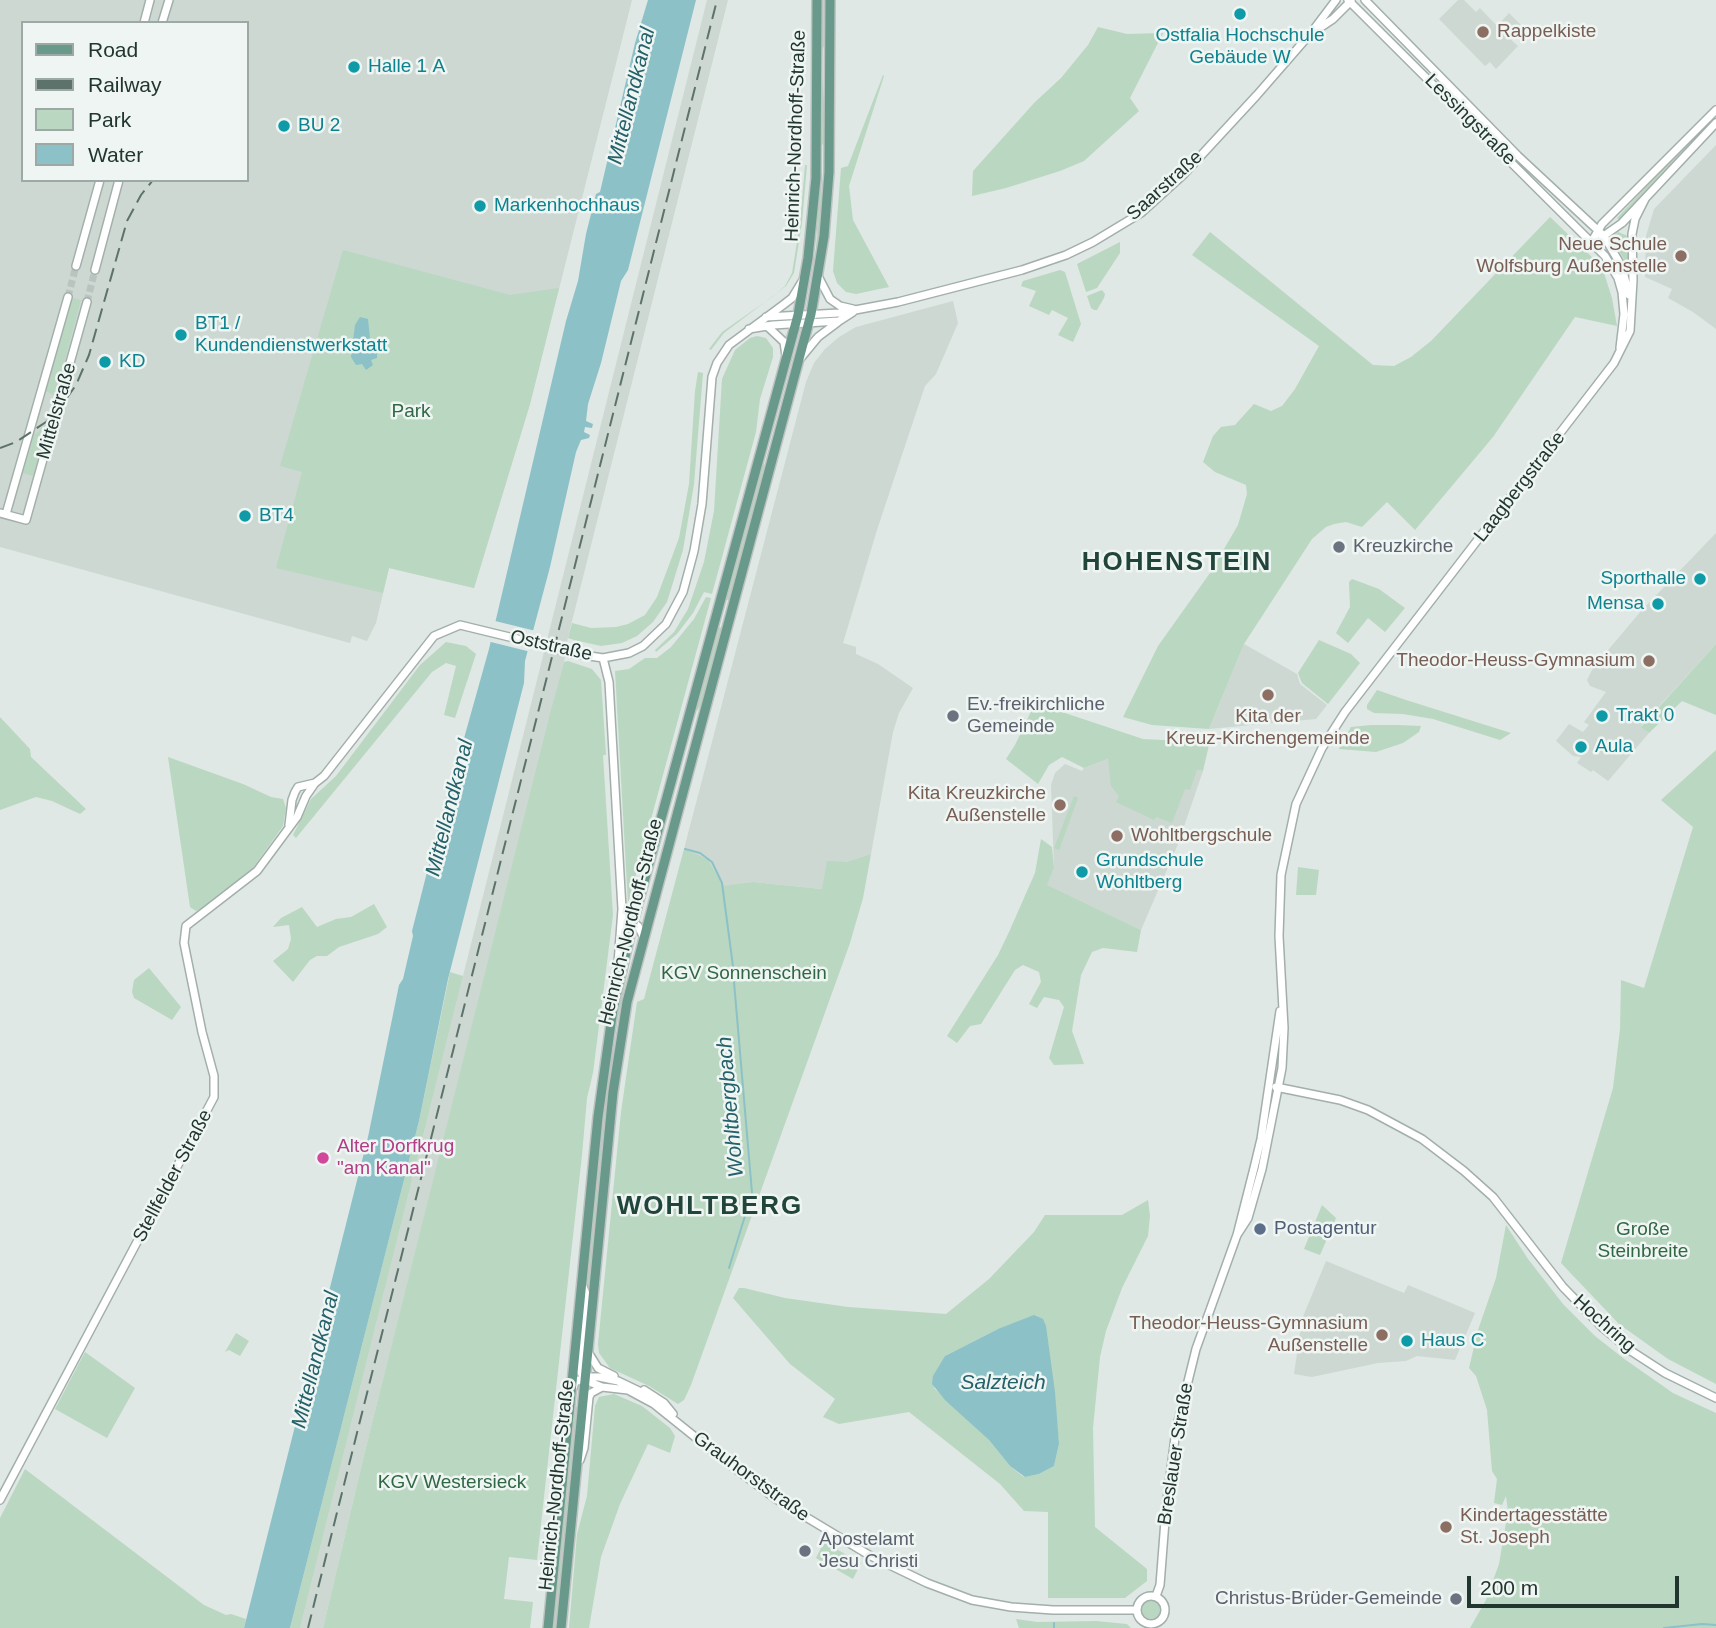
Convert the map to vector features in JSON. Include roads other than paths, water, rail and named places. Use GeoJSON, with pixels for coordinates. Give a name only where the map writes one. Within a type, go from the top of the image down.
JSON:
{"type":"FeatureCollection","features":[{"type":"Feature","properties":{"kind":"main road","name":"Heinrich-Nordhoff-Straße"},"geometry":{"type":"LineString","coordinates":[[548,1628],[604,1063],[615,995],[797,319],[812,227],[816,166],[817,0]]}},
{"type":"Feature","properties":{"kind":"main road","name":"Heinrich-Nordhoff-Straße"},"geometry":{"type":"LineString","coordinates":[[561,1628],[617,1063],[627,1002],[810,318],[818,276],[829,172],[830,0]]}},
{"type":"Feature","properties":{"kind":"street"},"geometry":{"type":"LineString","coordinates":[[145,21],[150,0]]}},
{"type":"Feature","properties":{"kind":"street"},"geometry":{"type":"LineString","coordinates":[[163,21],[169,0]]}},
{"type":"Feature","properties":{"kind":"street","name":"Saarstraße"},"geometry":{"type":"LineString","coordinates":[[810,318],[857,310],[1022,271],[1066,255],[1116,229],[1141,213],[1183,174],[1311,33],[1336,0]]}},
{"type":"Feature","properties":{"kind":"street","name":"Lessingstraße"},"geometry":{"type":"LineString","coordinates":[[1365,0],[1518,156],[1598,228]]}},
{"type":"Feature","properties":{"kind":"street","name":"Saarstraße"},"geometry":{"type":"LineString","coordinates":[[1311,33],[1333,19],[1349,1]]}},
{"type":"Feature","properties":{"kind":"street","name":"Lessingstraße"},"geometry":{"type":"LineString","coordinates":[[1349,1],[1592,241]]}},
{"type":"Feature","properties":{"kind":"street"},"geometry":{"type":"LineString","coordinates":[[1592,241],[1598,228],[1716,110]]}},
{"type":"Feature","properties":{"kind":"street"},"geometry":{"type":"LineString","coordinates":[[1592,241],[1617,227],[1716,123]]}},
{"type":"Feature","properties":{"kind":"street"},"geometry":{"type":"LineString","coordinates":[[76,266],[99,182]]}},
{"type":"Feature","properties":{"kind":"street"},"geometry":{"type":"LineString","coordinates":[[95,270],[118,182]]}},
{"type":"Feature","properties":{"kind":"street","name":"Laagbergstraße"},"geometry":{"type":"LineString","coordinates":[[1237,1235],[1248,1218],[1253,1202],[1283,1064],[1279,936],[1281,875],[1296,804],[1322,748],[1345,712],[1572,419],[1620,352],[1630,331],[1632,234],[1635,219],[1645,199]]}},
{"type":"Feature","properties":{"kind":"street","name":"Laagbergstraße"},"geometry":{"type":"LineString","coordinates":[[1598,228],[1622,267],[1631,306]]}},
{"type":"Feature","properties":{"kind":"street","name":"Laagbergstraße"},"geometry":{"type":"LineString","coordinates":[[1592,241],[1612,266],[1622,292],[1624,314],[1620,352]]}},
{"type":"Feature","properties":{"kind":"street"},"geometry":{"type":"LineString","coordinates":[[818,276],[830,299],[840,306],[857,310]]}},
{"type":"Feature","properties":{"kind":"street","name":"Oststraße"},"geometry":{"type":"LineString","coordinates":[[289,826],[315,783],[324,776],[434,636],[460,625],[570,653],[603,658],[629,653],[643,646],[666,624],[680,599],[689,572],[702,504],[712,377],[729,345],[792,298],[805,277]]}},
{"type":"Feature","properties":{"kind":"street","name":"Mittelstraße"},"geometry":{"type":"LineString","coordinates":[[68,297],[3,513],[26,520],[87,302]]}},
{"type":"Feature","properties":{"kind":"street","name":"Saarstraße"},"geometry":{"type":"LineString","coordinates":[[799,361],[818,337],[857,310]]}},
{"type":"Feature","properties":{"kind":"street"},"geometry":{"type":"LineString","coordinates":[[766,317],[810,318]]}},
{"type":"Feature","properties":{"kind":"street","name":"Saarstraße"},"geometry":{"type":"LineString","coordinates":[[810,318],[839,321]]}},
{"type":"Feature","properties":{"kind":"street"},"geometry":{"type":"LineString","coordinates":[[746,330],[797,319]]}},
{"type":"Feature","properties":{"kind":"street"},"geometry":{"type":"LineString","coordinates":[[767,326],[784,342],[786,362]]}},
{"type":"Feature","properties":{"kind":"street"},"geometry":{"type":"LineString","coordinates":[[603,658],[609,682],[622,909],[615,995]]}},
{"type":"Feature","properties":{"kind":"street"},"geometry":{"type":"LineString","coordinates":[[289,826],[292,800],[298,787],[315,783]]}},
{"type":"Feature","properties":{"kind":"street","name":"Stellfelder Straße"},"geometry":{"type":"LineString","coordinates":[[0,1500],[214,1097],[214,1076],[195,1001],[184,943],[185,930],[195,918],[257,871],[289,826]]}},
{"type":"Feature","properties":{"kind":"street"},"geometry":{"type":"LineString","coordinates":[[622,909],[625,917],[638,926],[643,936]]}},
{"type":"Feature","properties":{"kind":"street","name":"Laagbergstraße"},"geometry":{"type":"LineString","coordinates":[[1237,1235],[1261,1139],[1283,1000]]}},
{"type":"Feature","properties":{"kind":"street","name":"Hochring"},"geometry":{"type":"LineString","coordinates":[[1269,1086],[1340,1100],[1368,1110],[1422,1139],[1464,1171],[1493,1198],[1563,1287],[1603,1328],[1631,1351],[1665,1373],[1716,1398]]}},
{"type":"Feature","properties":{"kind":"street","name":"Breslauer Straße"},"geometry":{"type":"LineString","coordinates":[[1137,1610],[1144,1623],[1159,1625],[1164,1615],[1165,1607],[1156,1596],[1160,1585],[1171,1465],[1183,1396],[1203,1327],[1237,1235]]}},
{"type":"Feature","properties":{"kind":"street"},"geometry":{"type":"LineString","coordinates":[[582,1283],[586,1294],[579,1367],[586,1377],[602,1387]]}},
{"type":"Feature","properties":{"kind":"street"},"geometry":{"type":"LineString","coordinates":[[588,1352],[598,1368],[645,1390],[673,1413]]}},
{"type":"Feature","properties":{"kind":"street"},"geometry":{"type":"LineString","coordinates":[[572,1389],[575,1382],[586,1377]]}},
{"type":"Feature","properties":{"kind":"street","name":"Grauhorststraße"},"geometry":{"type":"LineString","coordinates":[[586,1377],[618,1381],[636,1388],[673,1413],[684,1427]]}},
{"type":"Feature","properties":{"kind":"street"},"geometry":{"type":"LineString","coordinates":[[577,1469],[584,1448],[589,1397],[595,1389],[602,1387]]}},
{"type":"Feature","properties":{"kind":"street","name":"Grauhorststraße"},"geometry":{"type":"LineString","coordinates":[[602,1387],[628,1390],[654,1404],[776,1499],[849,1544],[927,1583],[972,1600],[1011,1607],[1069,1611],[1137,1610]]}},
{"type":"Feature","properties":{"kind":"street"},"geometry":{"type":"LineString","coordinates":[[1137,1610],[1143,1597],[1156,1596]]}},
{"type":"Feature","properties":{"kind":"water","name":"Mittellandkanal"},"geometry":{"type":"Polygon","coordinates":[[[648,0],[696,0],[628,270],[621,281],[588,404],[586,421],[593,424],[592,428],[585,427],[584,432],[590,435],[589,438],[581,440],[576,452],[525,661],[524,683],[448,979],[419,1121],[290,1628],[244,1628],[368,1137],[412,931],[451,778],[489,649],[566,321],[578,281],[586,234],[596,194],[600,192],[635,43],[648,0]]]}},
{"type":"Feature","properties":{"kind":"water"},"geometry":{"type":"Polygon","coordinates":[[[360,317],[368,319],[371,348],[377,353],[377,358],[371,360],[373,365],[366,370],[362,364],[356,365],[351,357],[355,325],[360,317]]]}},
{"type":"Feature","properties":{"kind":"water","name":"Salzteich"},"geometry":{"type":"Polygon","coordinates":[[[1034,1315],[1043,1319],[1046,1326],[1059,1444],[1054,1466],[1039,1474],[1025,1477],[1010,1466],[989,1440],[945,1400],[932,1384],[933,1376],[945,1356],[998,1329],[1034,1315]]]}},
{"type":"Feature","properties":{"kind":"waterway","name":"Wohltbergbach"},"geometry":{"type":"LineString","coordinates":[[685,849],[700,853],[712,862],[722,883],[734,974]]}},
{"type":"Feature","properties":{"kind":"waterway","name":"Wohltbergbach"},"geometry":{"type":"LineString","coordinates":[[729,1268],[752,1193],[734,982]]}},
{"type":"Feature","properties":{"kind":"waterway"},"geometry":{"type":"LineString","coordinates":[[1054,1623],[1054,1628]]}},
{"type":"Feature","properties":{"kind":"waterway"},"geometry":{"type":"LineString","coordinates":[[1664,1628],[1716,1625]]}},
{"type":"Feature","properties":{"kind":"tunnel"},"geometry":{"type":"LineString","coordinates":[[68,297],[76,266]]}},
{"type":"Feature","properties":{"kind":"tunnel"},"geometry":{"type":"LineString","coordinates":[[87,302],[95,270]]}},
{"type":"Feature","properties":{"kind":"railway"},"geometry":{"type":"LineString","coordinates":[[308,1628],[717,0]]}},
{"type":"Feature","properties":{"kind":"railway"},"geometry":{"type":"LineString","coordinates":[[0,448],[16,442],[46,422],[57,412],[76,385],[89,355],[127,221],[151,182]]}},
{"type":"Feature","properties":{"kind":"place","name":"Ostfalia Hochschule Gebäude W"},"geometry":{"type":"Point","coordinates":[1240,14]}},
{"type":"Feature","properties":{"kind":"place","name":"Rappelkiste"},"geometry":{"type":"Point","coordinates":[1483,32]}},
{"type":"Feature","properties":{"kind":"place","name":"Halle 1 A"},"geometry":{"type":"Point","coordinates":[354,67]}},
{"type":"Feature","properties":{"kind":"place","name":"BU 2"},"geometry":{"type":"Point","coordinates":[284,126]}},
{"type":"Feature","properties":{"kind":"place","name":"Markenhochhaus"},"geometry":{"type":"Point","coordinates":[480,206]}},
{"type":"Feature","properties":{"kind":"place","name":"Neue Schule Wolfsburg Außenstelle"},"geometry":{"type":"Point","coordinates":[1681,256]}},
{"type":"Feature","properties":{"kind":"place","name":"BT1 / Kundendienstwerkstatt"},"geometry":{"type":"Point","coordinates":[181,335]}},
{"type":"Feature","properties":{"kind":"place","name":"KD"},"geometry":{"type":"Point","coordinates":[105,362]}},
{"type":"Feature","properties":{"kind":"place","name":"BT4"},"geometry":{"type":"Point","coordinates":[245,516]}},
{"type":"Feature","properties":{"kind":"place","name":"Kreuzkirche"},"geometry":{"type":"Point","coordinates":[1339,547]}},
{"type":"Feature","properties":{"kind":"place","name":"Sporthalle"},"geometry":{"type":"Point","coordinates":[1700,579]}},
{"type":"Feature","properties":{"kind":"place","name":"Mensa"},"geometry":{"type":"Point","coordinates":[1658,604]}},
{"type":"Feature","properties":{"kind":"place","name":"Theodor-Heuss-Gymnasium"},"geometry":{"type":"Point","coordinates":[1649,661]}},
{"type":"Feature","properties":{"kind":"place","name":"Kita der Kreuz-Kirchengemeinde"},"geometry":{"type":"Point","coordinates":[1268,695]}},
{"type":"Feature","properties":{"kind":"place","name":"Ev.-freikirchliche Gemeinde"},"geometry":{"type":"Point","coordinates":[953,716]}},
{"type":"Feature","properties":{"kind":"place","name":"Trakt 0"},"geometry":{"type":"Point","coordinates":[1602,716]}},
{"type":"Feature","properties":{"kind":"place","name":"Aula"},"geometry":{"type":"Point","coordinates":[1581,747]}},
{"type":"Feature","properties":{"kind":"place","name":"Kita Kreuzkirche Außenstelle"},"geometry":{"type":"Point","coordinates":[1060,805]}},
{"type":"Feature","properties":{"kind":"place","name":"Wohltbergschule"},"geometry":{"type":"Point","coordinates":[1117,836]}},
{"type":"Feature","properties":{"kind":"place","name":"Grundschule Wohltberg"},"geometry":{"type":"Point","coordinates":[1082,872]}},
{"type":"Feature","properties":{"kind":"place","name":"Alter Dorfkrug \"am Kanal\""},"geometry":{"type":"Point","coordinates":[323,1158]}},
{"type":"Feature","properties":{"kind":"place","name":"Postagentur"},"geometry":{"type":"Point","coordinates":[1260,1229]}},
{"type":"Feature","properties":{"kind":"place","name":"Theodor-Heuss-Gymnasium Außenstelle"},"geometry":{"type":"Point","coordinates":[1382,1335]}},
{"type":"Feature","properties":{"kind":"place","name":"Haus C"},"geometry":{"type":"Point","coordinates":[1407,1341]}},
{"type":"Feature","properties":{"kind":"place","name":"Kindertagesstätte St. Joseph"},"geometry":{"type":"Point","coordinates":[1446,1527]}},
{"type":"Feature","properties":{"kind":"place","name":"Apostelamt Jesu Christi"},"geometry":{"type":"Point","coordinates":[805,1551]}},
{"type":"Feature","properties":{"kind":"place","name":"Christus-Brüder-Gemeinde"},"geometry":{"type":"Point","coordinates":[1456,1599]}},
{"type":"Feature","properties":{"kind":"district","name":"HOHENSTEIN"},"geometry":{"type":"Point","coordinates":[1177,563]}},
{"type":"Feature","properties":{"kind":"district","name":"WOHLTBERG"},"geometry":{"type":"Point","coordinates":[710,1207]}},
{"type":"Feature","properties":{"kind":"park label","name":"Park"},"geometry":{"type":"Point","coordinates":[411,412]}},
{"type":"Feature","properties":{"kind":"park label","name":"KGV Sonnenschein"},"geometry":{"type":"Point","coordinates":[744,974]}},
{"type":"Feature","properties":{"kind":"park label","name":"Große Steinbreite"},"geometry":{"type":"Point","coordinates":[1643,1241]}},
{"type":"Feature","properties":{"kind":"park label","name":"KGV Westersieck"},"geometry":{"type":"Point","coordinates":[452,1483]}}]}
